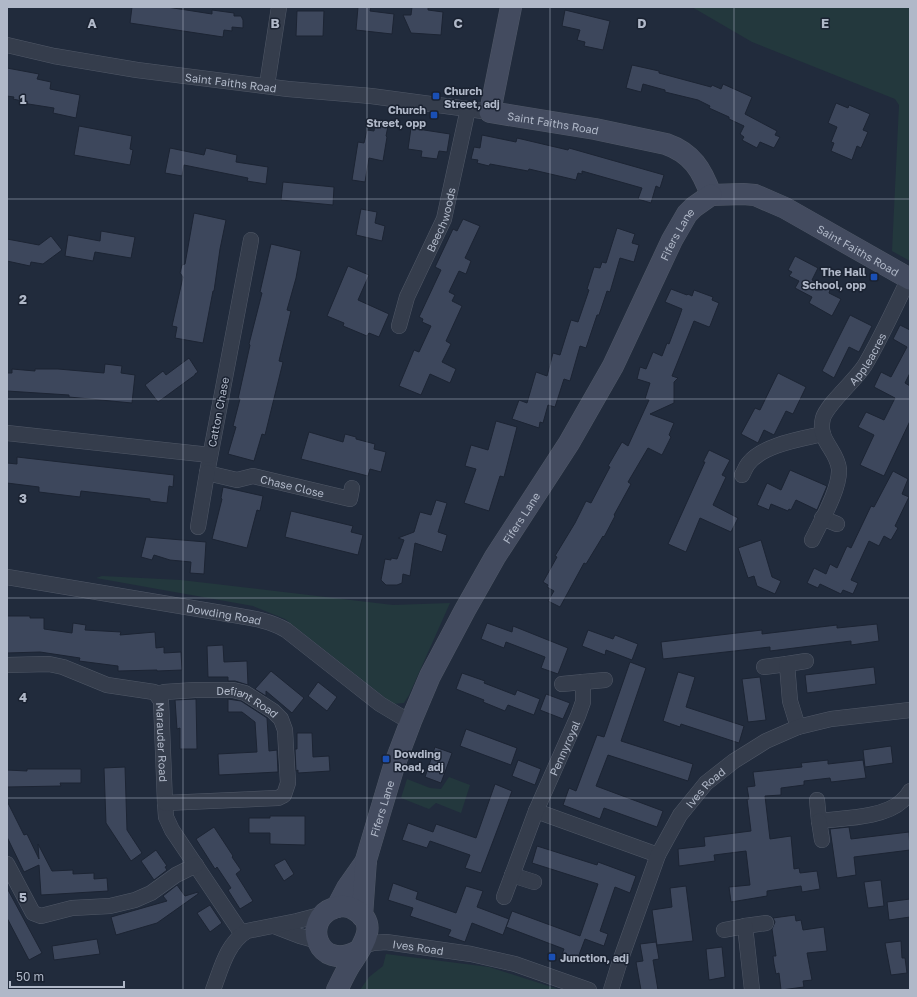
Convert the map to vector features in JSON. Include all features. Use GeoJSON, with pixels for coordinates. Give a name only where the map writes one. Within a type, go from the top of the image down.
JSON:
{"type":"FeatureCollection","features":[{"type":"Feature","properties":{"kind":"street"},"geometry":{"type":"LineString","coordinates":[[267,85],[279,7]]}},
{"type":"Feature","properties":{"kind":"street"},"geometry":{"type":"LineString","coordinates":[[490,112],[511,7]]}},
{"type":"Feature","properties":{"kind":"street","name":"Saint Faiths Road"},"geometry":{"type":"LineString","coordinates":[[7,46],[54,56],[137,70],[267,85],[288,89],[372,96],[490,112],[666,144],[677,148],[693,160],[705,177],[711,195],[755,195],[785,208],[909,278]]}},
{"type":"Feature","properties":{"kind":"street","name":"Beechwoods"},"geometry":{"type":"LineString","coordinates":[[399,326],[407,297],[444,219],[468,109]]}},
{"type":"Feature","properties":{"kind":"street","name":"Fifers Lane"},"geometry":{"type":"LineString","coordinates":[[337,990],[362,935],[366,860],[394,766],[430,676],[495,557],[569,443],[613,366],[672,240],[687,214],[711,195]]}},
{"type":"Feature","properties":{"kind":"street","name":"Catton Chase"},"geometry":{"type":"LineString","coordinates":[[7,433],[210,455],[251,240]]}},
{"type":"Feature","properties":{"kind":"street","name":"Appleacres"},"geometry":{"type":"LineString","coordinates":[[823,434],[823,418],[829,408],[864,367],[909,278]]}},
{"type":"Feature","properties":{"kind":"street"},"geometry":{"type":"LineString","coordinates":[[742,475],[748,464],[747,455],[763,452],[781,444],[823,434],[827,446],[837,461],[839,471],[838,482],[812,540]]}},
{"type":"Feature","properties":{"kind":"street"},"geometry":{"type":"LineString","coordinates":[[198,527],[210,455]]}},
{"type":"Feature","properties":{"kind":"street","name":"Chase Close"},"geometry":{"type":"LineString","coordinates":[[207,473],[237,480],[253,476],[350,500]]}},
{"type":"Feature","properties":{"kind":"street"},"geometry":{"type":"LineString","coordinates":[[822,518],[836,524]]}},
{"type":"Feature","properties":{"kind":"street","name":"Dowding Road"},"geometry":{"type":"LineString","coordinates":[[7,577],[229,614],[275,624],[286,630],[380,704],[411,721]]}},
{"type":"Feature","properties":{"kind":"street"},"geometry":{"type":"LineString","coordinates":[[764,667],[806,661]]}},
{"type":"Feature","properties":{"kind":"street","name":"Marauder Road"},"geometry":{"type":"LineString","coordinates":[[7,665],[49,664],[63,667],[107,685],[154,692],[157,695],[161,701],[166,817],[172,830],[242,934]]}},
{"type":"Feature","properties":{"kind":"street"},"geometry":{"type":"LineString","coordinates":[[787,664],[790,701],[798,727]]}},
{"type":"Feature","properties":{"kind":"street"},"geometry":{"type":"LineString","coordinates":[[562,684],[605,680]]}},
{"type":"Feature","properties":{"kind":"street","name":"Pennyroyal"},"geometry":{"type":"LineString","coordinates":[[504,897],[536,810],[578,716],[583,702],[583,682]]}},
{"type":"Feature","properties":{"kind":"street","name":"Defiant Road"},"geometry":{"type":"LineString","coordinates":[[157,695],[164,692],[195,690],[233,690],[245,693],[273,711],[281,719],[285,730],[288,783],[284,795],[278,798],[165,803]]}},
{"type":"Feature","properties":{"kind":"street","name":"Ives Road"},"geometry":{"type":"LineString","coordinates":[[611,990],[658,855],[680,816],[706,783],[734,761],[766,741],[798,727],[831,719],[910,713]]}},
{"type":"Feature","properties":{"kind":"street"},"geometry":{"type":"LineString","coordinates":[[819,820],[878,813],[891,809],[903,801],[910,791]]}},
{"type":"Feature","properties":{"kind":"street"},"geometry":{"type":"LineString","coordinates":[[817,800],[822,840]]}},
{"type":"Feature","properties":{"kind":"street"},"geometry":{"type":"LineString","coordinates":[[536,810],[658,855]]}},
{"type":"Feature","properties":{"kind":"street","name":"Fifers Lane"},"geometry":{"type":"LineString","coordinates":[[337,990],[321,946],[316,927],[319,919],[330,910],[366,860]]}},
{"type":"Feature","properties":{"kind":"street"},"geometry":{"type":"LineString","coordinates":[[7,864],[11,884],[33,913],[41,916],[72,908],[110,906],[135,900],[151,893],[176,875],[196,865]]}},
{"type":"Feature","properties":{"kind":"street"},"geometry":{"type":"LineString","coordinates":[[512,875],[534,882]]}},
{"type":"Feature","properties":{"kind":"street"},"geometry":{"type":"LineString","coordinates":[[213,990],[227,954],[237,939],[242,934],[254,929],[274,926],[330,910],[351,908],[355,910],[362,935],[348,956],[340,957],[334,956],[321,946],[300,936],[274,926]]}},
{"type":"Feature","properties":{"kind":"street"},"geometry":{"type":"LineString","coordinates":[[724,930],[766,923]]}},
{"type":"Feature","properties":{"kind":"street"},"geometry":{"type":"LineString","coordinates":[[745,926],[752,990]]}},
{"type":"Feature","properties":{"kind":"street","name":"Ives Road"},"geometry":{"type":"LineString","coordinates":[[362,935],[386,942],[470,954],[515,964],[589,990]]}},
{"type":"Feature","properties":{"kind":"green space"},"geometry":{"type":"Polygon","coordinates":[[[692,7],[910,7],[910,261],[892,251],[899,105],[895,99],[752,42],[692,7]]]}},
{"type":"Feature","properties":{"kind":"green space"},"geometry":{"type":"Polygon","coordinates":[[[102,576],[181,580],[393,605],[450,603],[409,695],[404,703],[393,704],[285,619],[253,606],[96,578],[102,576]]]}},
{"type":"Feature","properties":{"kind":"green space"},"geometry":{"type":"Polygon","coordinates":[[[449,777],[470,785],[461,813],[436,803],[429,809],[401,798],[407,779],[430,788],[441,789],[449,777]]]}},
{"type":"Feature","properties":{"kind":"green space"},"geometry":{"type":"Polygon","coordinates":[[[386,954],[489,967],[561,990],[360,990],[369,977],[383,966],[386,954]]]}},
{"type":"Feature","properties":{"kind":"building"},"geometry":{"type":"Polygon","coordinates":[[[132,7],[167,7],[212,14],[212,10],[234,13],[234,16],[241,16],[243,20],[243,28],[232,27],[232,31],[224,30],[223,37],[130,23],[132,7]]]}},
{"type":"Feature","properties":{"kind":"building"},"geometry":{"type":"Polygon","coordinates":[[[358,7],[371,7],[370,11],[394,14],[392,34],[356,30],[358,7]]]}},
{"type":"Feature","properties":{"kind":"building"},"geometry":{"type":"Polygon","coordinates":[[[412,7],[428,7],[428,10],[443,12],[441,35],[411,33],[403,15],[411,15],[412,7]]]}},
{"type":"Feature","properties":{"kind":"building"},"geometry":{"type":"Polygon","coordinates":[[[565,10],[610,21],[603,50],[584,46],[585,42],[577,40],[580,30],[562,26],[565,10]]]}},
{"type":"Feature","properties":{"kind":"building"},"geometry":{"type":"Polygon","coordinates":[[[297,11],[324,11],[323,36],[296,36],[297,11]]]}},
{"type":"Feature","properties":{"kind":"building"},"geometry":{"type":"Polygon","coordinates":[[[632,65],[659,71],[659,73],[711,87],[712,85],[721,89],[723,84],[752,97],[745,114],[777,131],[775,135],[780,137],[774,148],[760,142],[757,148],[742,140],[744,137],[740,134],[744,126],[709,108],[710,106],[698,100],[665,92],[665,90],[643,84],[641,92],[626,88],[632,65]]]}},
{"type":"Feature","properties":{"kind":"building"},"geometry":{"type":"Polygon","coordinates":[[[7,68],[39,74],[37,79],[51,82],[50,89],[80,95],[76,118],[53,113],[54,108],[22,103],[22,101],[13,99],[14,97],[7,96],[7,68]]]}},
{"type":"Feature","properties":{"kind":"building"},"geometry":{"type":"Polygon","coordinates":[[[836,103],[848,108],[849,105],[870,114],[863,130],[868,132],[861,148],[857,146],[852,160],[831,151],[834,143],[831,142],[837,127],[828,123],[836,103]]]}},
{"type":"Feature","properties":{"kind":"building"},"geometry":{"type":"Polygon","coordinates":[[[375,124],[388,126],[383,161],[369,158],[365,182],[352,180],[358,142],[364,143],[367,130],[374,131],[375,124]]]}},
{"type":"Feature","properties":{"kind":"building"},"geometry":{"type":"Polygon","coordinates":[[[79,126],[132,136],[130,149],[133,150],[130,165],[74,155],[79,126]]]}},
{"type":"Feature","properties":{"kind":"building"},"geometry":{"type":"Polygon","coordinates":[[[411,128],[450,134],[447,152],[439,151],[437,159],[421,157],[422,151],[408,149],[411,128]]]}},
{"type":"Feature","properties":{"kind":"building"},"geometry":{"type":"Polygon","coordinates":[[[482,135],[516,142],[517,138],[568,150],[569,148],[664,175],[660,188],[656,186],[651,203],[638,199],[642,188],[582,171],[582,174],[578,173],[576,180],[529,169],[528,171],[477,163],[478,160],[471,159],[474,147],[480,148],[482,135]]]}},
{"type":"Feature","properties":{"kind":"building"},"geometry":{"type":"Polygon","coordinates":[[[170,148],[204,155],[206,148],[237,155],[236,162],[268,167],[266,184],[247,181],[248,178],[184,165],[182,176],[165,173],[170,148]]]}},
{"type":"Feature","properties":{"kind":"building"},"geometry":{"type":"Polygon","coordinates":[[[283,182],[334,187],[333,205],[281,200],[283,182]]]}},
{"type":"Feature","properties":{"kind":"building"},"geometry":{"type":"Polygon","coordinates":[[[361,209],[377,212],[375,223],[385,226],[382,241],[356,235],[361,209]]]}},
{"type":"Feature","properties":{"kind":"building"},"geometry":{"type":"Polygon","coordinates":[[[194,213],[226,220],[214,291],[203,343],[175,338],[177,327],[172,326],[183,277],[180,273],[182,265],[185,264],[194,213]]]}},
{"type":"Feature","properties":{"kind":"building"},"geometry":{"type":"Polygon","coordinates":[[[463,219],[480,226],[465,258],[471,261],[466,274],[459,271],[449,292],[455,295],[452,301],[462,306],[446,341],[451,344],[442,362],[456,369],[450,383],[430,374],[421,395],[399,386],[414,350],[419,352],[431,326],[422,322],[423,319],[419,317],[441,270],[435,267],[453,229],[457,231],[463,219]]]}},
{"type":"Feature","properties":{"kind":"building"},"geometry":{"type":"Polygon","coordinates":[[[617,228],[635,234],[632,243],[639,245],[634,262],[620,258],[610,292],[607,291],[586,348],[580,346],[570,381],[564,379],[555,407],[548,405],[543,423],[540,422],[539,428],[512,419],[519,400],[527,403],[536,372],[547,376],[553,353],[560,355],[571,320],[578,322],[589,290],[587,289],[594,267],[600,268],[602,262],[606,263],[617,228]]]}},
{"type":"Feature","properties":{"kind":"building"},"geometry":{"type":"Polygon","coordinates":[[[101,231],[135,237],[131,258],[95,252],[93,261],[65,256],[68,235],[100,241],[101,231]]]}},
{"type":"Feature","properties":{"kind":"building"},"geometry":{"type":"Polygon","coordinates":[[[51,236],[62,250],[43,264],[31,262],[30,266],[7,261],[7,239],[39,245],[51,236]]]}},
{"type":"Feature","properties":{"kind":"building"},"geometry":{"type":"Polygon","coordinates":[[[271,244],[301,251],[296,278],[287,310],[291,311],[279,361],[283,362],[265,435],[262,434],[254,461],[228,454],[236,427],[233,426],[240,399],[238,399],[249,344],[262,293],[260,292],[271,244]]]}},
{"type":"Feature","properties":{"kind":"building"},"geometry":{"type":"Polygon","coordinates":[[[795,256],[818,268],[812,280],[830,290],[829,293],[841,299],[832,316],[809,303],[812,297],[795,288],[799,281],[789,276],[792,272],[788,270],[795,256]]]}},
{"type":"Feature","properties":{"kind":"building"},"geometry":{"type":"Polygon","coordinates":[[[348,266],[369,275],[358,300],[389,314],[379,337],[369,333],[367,336],[343,326],[344,323],[327,316],[348,266]]]}},
{"type":"Feature","properties":{"kind":"building"},"geometry":{"type":"Polygon","coordinates":[[[671,289],[692,296],[694,290],[713,297],[712,300],[719,303],[709,327],[694,321],[672,376],[678,378],[674,382],[674,403],[650,414],[674,423],[669,435],[671,437],[662,455],[648,448],[628,482],[631,484],[604,537],[603,536],[586,564],[584,563],[560,607],[548,601],[554,591],[547,587],[548,585],[543,582],[557,557],[555,556],[575,523],[586,501],[591,503],[610,467],[608,466],[622,442],[628,446],[649,400],[645,399],[650,383],[637,379],[640,367],[646,369],[653,352],[662,356],[667,343],[669,344],[680,315],[682,309],[665,302],[671,289]]]}},
{"type":"Feature","properties":{"kind":"building"},"geometry":{"type":"Polygon","coordinates":[[[850,315],[872,326],[859,352],[849,347],[834,378],[822,371],[850,315]]]}},
{"type":"Feature","properties":{"kind":"building"},"geometry":{"type":"Polygon","coordinates":[[[900,325],[910,330],[910,373],[905,383],[910,386],[910,421],[884,476],[860,465],[874,435],[858,427],[866,412],[884,420],[895,398],[874,387],[881,372],[891,377],[907,347],[893,339],[900,325]]]}},
{"type":"Feature","properties":{"kind":"building"},"geometry":{"type":"Polygon","coordinates":[[[189,358],[198,372],[158,402],[145,385],[163,371],[166,375],[189,358]]]}},
{"type":"Feature","properties":{"kind":"building"},"geometry":{"type":"Polygon","coordinates":[[[105,364],[122,366],[121,373],[135,375],[132,403],[69,397],[69,395],[7,391],[7,373],[12,373],[12,369],[35,371],[35,369],[58,369],[104,373],[105,364]]]}},
{"type":"Feature","properties":{"kind":"building"},"geometry":{"type":"Polygon","coordinates":[[[778,373],[806,387],[793,414],[786,411],[774,435],[764,430],[758,443],[741,434],[755,408],[760,410],[778,373]]]}},
{"type":"Feature","properties":{"kind":"building"},"geometry":{"type":"Polygon","coordinates":[[[496,421],[517,427],[504,477],[500,476],[489,511],[464,503],[476,469],[465,466],[471,445],[488,450],[496,421]]]}},
{"type":"Feature","properties":{"kind":"building"},"geometry":{"type":"Polygon","coordinates":[[[309,432],[343,442],[345,434],[356,437],[356,439],[375,444],[374,449],[386,452],[381,472],[370,469],[368,476],[301,459],[309,432]]]}},
{"type":"Feature","properties":{"kind":"building"},"geometry":{"type":"Polygon","coordinates":[[[709,450],[730,460],[722,475],[726,477],[713,505],[738,518],[731,532],[700,518],[686,552],[668,544],[709,450]]]}},
{"type":"Feature","properties":{"kind":"building"},"geometry":{"type":"Polygon","coordinates":[[[17,457],[174,475],[173,487],[169,486],[167,503],[150,501],[150,499],[81,491],[80,497],[39,492],[39,487],[7,483],[7,463],[17,464],[17,457]]]}},
{"type":"Feature","properties":{"kind":"building"},"geometry":{"type":"Polygon","coordinates":[[[790,470],[827,486],[817,510],[796,500],[791,510],[789,509],[788,511],[771,504],[769,510],[757,505],[767,483],[781,490],[790,470]]]}},
{"type":"Feature","properties":{"kind":"building"},"geometry":{"type":"Polygon","coordinates":[[[893,471],[908,479],[902,494],[909,497],[895,526],[898,528],[891,540],[884,536],[879,546],[869,541],[851,580],[858,583],[853,594],[843,590],[841,594],[820,584],[818,588],[807,583],[814,568],[826,574],[830,564],[837,568],[847,546],[851,548],[871,506],[874,507],[893,471]]]}},
{"type":"Feature","properties":{"kind":"building"},"geometry":{"type":"Polygon","coordinates":[[[223,487],[263,496],[260,511],[257,510],[247,548],[212,539],[222,499],[223,487]]]}},
{"type":"Feature","properties":{"kind":"building"},"geometry":{"type":"Polygon","coordinates":[[[436,500],[447,503],[438,532],[447,535],[442,552],[415,543],[410,576],[403,574],[402,583],[397,585],[386,585],[381,580],[385,559],[397,559],[404,540],[398,538],[414,532],[420,512],[431,515],[436,500]]]}},
{"type":"Feature","properties":{"kind":"building"},"geometry":{"type":"Polygon","coordinates":[[[291,511],[353,526],[351,532],[363,535],[358,555],[285,537],[291,511]]]}},
{"type":"Feature","properties":{"kind":"building"},"geometry":{"type":"Polygon","coordinates":[[[146,537],[206,542],[204,574],[190,573],[191,562],[170,560],[154,555],[152,560],[141,557],[146,537]]]}},
{"type":"Feature","properties":{"kind":"building"},"geometry":{"type":"Polygon","coordinates":[[[761,540],[772,577],[781,581],[775,594],[757,586],[754,576],[748,578],[738,548],[761,540]]]}},
{"type":"Feature","properties":{"kind":"building"},"geometry":{"type":"Polygon","coordinates":[[[7,616],[30,616],[30,618],[44,618],[44,629],[72,633],[73,623],[86,625],[85,630],[121,632],[120,635],[155,632],[156,648],[164,647],[164,653],[181,652],[182,670],[118,671],[118,666],[79,661],[80,658],[40,652],[7,653],[7,616]]]}},
{"type":"Feature","properties":{"kind":"building"},"geometry":{"type":"Polygon","coordinates":[[[487,623],[512,632],[513,626],[568,648],[558,674],[541,668],[545,657],[506,642],[504,648],[481,639],[487,623]]]}},
{"type":"Feature","properties":{"kind":"building"},"geometry":{"type":"Polygon","coordinates":[[[877,624],[879,641],[851,645],[851,641],[770,651],[770,647],[663,659],[661,642],[762,630],[762,634],[837,625],[837,628],[877,624]]]}},
{"type":"Feature","properties":{"kind":"building"},"geometry":{"type":"Polygon","coordinates":[[[588,630],[613,639],[615,635],[638,644],[632,660],[606,650],[605,655],[582,646],[588,630]]]}},
{"type":"Feature","properties":{"kind":"building"},"geometry":{"type":"Polygon","coordinates":[[[223,645],[224,662],[247,661],[248,685],[235,681],[228,681],[228,677],[208,677],[207,646],[223,645]]]}},
{"type":"Feature","properties":{"kind":"building"},"geometry":{"type":"Polygon","coordinates":[[[630,662],[646,668],[621,741],[693,764],[688,781],[608,755],[596,786],[663,811],[657,827],[604,808],[600,819],[563,805],[569,788],[576,791],[597,735],[604,737],[630,662]]]}},
{"type":"Feature","properties":{"kind":"building"},"geometry":{"type":"Polygon","coordinates":[[[874,667],[876,684],[807,693],[805,675],[874,667]]]}},
{"type":"Feature","properties":{"kind":"building"},"geometry":{"type":"Polygon","coordinates":[[[271,671],[304,698],[292,713],[266,691],[266,696],[255,689],[271,671]]]}},
{"type":"Feature","properties":{"kind":"building"},"geometry":{"type":"Polygon","coordinates":[[[678,672],[695,677],[686,707],[744,726],[739,743],[681,724],[680,727],[663,721],[678,672]]]}},
{"type":"Feature","properties":{"kind":"building"},"geometry":{"type":"Polygon","coordinates":[[[462,673],[485,681],[484,683],[515,695],[517,690],[540,699],[534,715],[508,705],[505,711],[483,702],[484,700],[456,689],[462,673]]]}},
{"type":"Feature","properties":{"kind":"building"},"geometry":{"type":"Polygon","coordinates":[[[760,677],[766,720],[748,722],[742,679],[760,677]]]}},
{"type":"Feature","properties":{"kind":"building"},"geometry":{"type":"Polygon","coordinates":[[[318,682],[337,697],[327,711],[308,696],[318,682]]]}},
{"type":"Feature","properties":{"kind":"building"},"geometry":{"type":"Polygon","coordinates":[[[546,694],[570,703],[563,719],[540,710],[546,694]]]}},
{"type":"Feature","properties":{"kind":"building"},"geometry":{"type":"Polygon","coordinates":[[[196,699],[197,749],[180,749],[180,728],[177,729],[175,700],[196,699]]]}},
{"type":"Feature","properties":{"kind":"building"},"geometry":{"type":"Polygon","coordinates":[[[228,699],[241,701],[267,718],[269,751],[277,750],[278,772],[219,775],[218,754],[257,752],[255,722],[242,712],[228,712],[228,699]]]}},
{"type":"Feature","properties":{"kind":"building"},"geometry":{"type":"Polygon","coordinates":[[[466,729],[517,748],[511,765],[460,746],[466,729]]]}},
{"type":"Feature","properties":{"kind":"building"},"geometry":{"type":"Polygon","coordinates":[[[297,733],[312,733],[313,757],[329,756],[330,771],[298,773],[298,770],[296,771],[295,749],[297,749],[297,733]]]}},
{"type":"Feature","properties":{"kind":"building"},"geometry":{"type":"Polygon","coordinates":[[[891,746],[893,763],[865,767],[863,750],[891,746]]]}},
{"type":"Feature","properties":{"kind":"building"},"geometry":{"type":"Polygon","coordinates":[[[435,747],[452,753],[441,783],[425,777],[435,747]]]}},
{"type":"Feature","properties":{"kind":"building"},"geometry":{"type":"Polygon","coordinates":[[[518,760],[541,769],[535,785],[512,776],[518,760]]]}},
{"type":"Feature","properties":{"kind":"building"},"geometry":{"type":"Polygon","coordinates":[[[828,760],[828,764],[863,760],[866,778],[831,782],[830,778],[804,781],[804,785],[781,788],[781,795],[765,796],[770,839],[791,836],[794,869],[799,868],[800,873],[817,871],[820,889],[802,892],[801,886],[767,891],[767,896],[731,902],[729,887],[750,885],[746,851],[714,855],[715,861],[679,866],[678,849],[705,846],[704,837],[751,831],[747,787],[755,786],[753,772],[802,767],[801,763],[828,760]]]}},
{"type":"Feature","properties":{"kind":"building"},"geometry":{"type":"Polygon","coordinates":[[[125,767],[127,830],[142,853],[131,861],[106,823],[104,768],[125,767]]]}},
{"type":"Feature","properties":{"kind":"building"},"geometry":{"type":"Polygon","coordinates":[[[27,769],[81,769],[81,783],[60,783],[61,786],[7,787],[7,770],[27,771],[27,769]]]}},
{"type":"Feature","properties":{"kind":"building"},"geometry":{"type":"Polygon","coordinates":[[[495,784],[512,791],[481,873],[465,868],[470,855],[430,841],[427,848],[402,840],[408,823],[433,832],[436,824],[476,838],[495,784]]]}},
{"type":"Feature","properties":{"kind":"building"},"geometry":{"type":"Polygon","coordinates":[[[7,801],[24,835],[27,834],[39,859],[38,844],[52,871],[73,870],[73,874],[94,873],[94,879],[107,878],[108,891],[41,895],[39,865],[24,872],[7,837],[7,801]]]}},
{"type":"Feature","properties":{"kind":"building"},"geometry":{"type":"Polygon","coordinates":[[[270,816],[305,816],[305,845],[270,844],[270,833],[249,833],[249,818],[270,818],[270,816]]]}},
{"type":"Feature","properties":{"kind":"building"},"geometry":{"type":"Polygon","coordinates":[[[214,827],[241,870],[236,874],[253,901],[240,909],[228,890],[231,888],[217,867],[215,869],[196,839],[214,827]]]}},
{"type":"Feature","properties":{"kind":"building"},"geometry":{"type":"Polygon","coordinates":[[[849,827],[851,839],[909,832],[910,850],[854,857],[856,875],[837,878],[830,829],[849,827]]]}},
{"type":"Feature","properties":{"kind":"building"},"geometry":{"type":"Polygon","coordinates":[[[537,846],[597,865],[598,862],[636,876],[630,893],[615,887],[600,931],[608,934],[604,946],[585,939],[576,963],[561,957],[564,949],[506,927],[512,911],[580,936],[598,884],[532,863],[537,846]]]}},
{"type":"Feature","properties":{"kind":"building"},"geometry":{"type":"Polygon","coordinates":[[[156,850],[167,866],[165,867],[167,870],[154,880],[141,861],[156,850]]]}},
{"type":"Feature","properties":{"kind":"building"},"geometry":{"type":"Polygon","coordinates":[[[285,859],[294,874],[284,881],[274,865],[285,859]]]}},
{"type":"Feature","properties":{"kind":"building"},"geometry":{"type":"Polygon","coordinates":[[[881,880],[884,906],[868,908],[864,882],[881,880]]]}},
{"type":"Feature","properties":{"kind":"building"},"geometry":{"type":"Polygon","coordinates":[[[393,883],[418,892],[416,899],[456,913],[466,886],[483,891],[477,907],[509,919],[503,935],[472,923],[465,942],[448,936],[451,930],[410,916],[413,908],[388,900],[393,883]]]}},
{"type":"Feature","properties":{"kind":"building"},"geometry":{"type":"Polygon","coordinates":[[[177,885],[185,896],[198,892],[198,894],[157,923],[116,935],[111,917],[167,901],[163,896],[177,885]]]}},
{"type":"Feature","properties":{"kind":"building"},"geometry":{"type":"Polygon","coordinates":[[[686,886],[693,941],[657,945],[652,910],[672,907],[670,888],[686,886]]]}},
{"type":"Feature","properties":{"kind":"building"},"geometry":{"type":"Polygon","coordinates":[[[7,888],[42,953],[29,960],[7,918],[7,888]]]}},
{"type":"Feature","properties":{"kind":"building"},"geometry":{"type":"Polygon","coordinates":[[[910,899],[910,917],[889,920],[887,902],[910,899]]]}},
{"type":"Feature","properties":{"kind":"building"},"geometry":{"type":"Polygon","coordinates":[[[210,905],[222,923],[210,932],[197,913],[210,905]]]}},
{"type":"Feature","properties":{"kind":"building"},"geometry":{"type":"Polygon","coordinates":[[[795,915],[796,921],[801,920],[803,930],[824,927],[827,951],[807,953],[812,980],[803,981],[804,987],[781,990],[779,973],[776,974],[773,956],[776,956],[772,929],[775,922],[773,918],[795,915]]]}},
{"type":"Feature","properties":{"kind":"building"},"geometry":{"type":"Polygon","coordinates":[[[97,939],[100,954],[54,960],[52,946],[97,939]]]}},
{"type":"Feature","properties":{"kind":"building"},"geometry":{"type":"Polygon","coordinates":[[[901,941],[902,958],[905,958],[907,973],[891,975],[885,943],[901,941]]]}},
{"type":"Feature","properties":{"kind":"building"},"geometry":{"type":"Polygon","coordinates":[[[656,942],[659,959],[653,960],[658,990],[641,990],[636,962],[643,961],[640,944],[656,942]]]}},
{"type":"Feature","properties":{"kind":"building"},"geometry":{"type":"Polygon","coordinates":[[[722,947],[725,977],[709,980],[706,949],[722,947]]]}},
{"type":"Feature","properties":{"kind":"place","name":"Church Street, adj"},"geometry":{"type":"Point","coordinates":[436,96]}},
{"type":"Feature","properties":{"kind":"place","name":"Church Street, opp"},"geometry":{"type":"Point","coordinates":[434,115]}},
{"type":"Feature","properties":{"kind":"place","name":"The Hall School, opp"},"geometry":{"type":"Point","coordinates":[874,277]}},
{"type":"Feature","properties":{"kind":"place","name":"Dowding Road, adj"},"geometry":{"type":"Point","coordinates":[386,759]}},
{"type":"Feature","properties":{"kind":"place","name":"Junction, adj"},"geometry":{"type":"Point","coordinates":[552,957]}}]}
